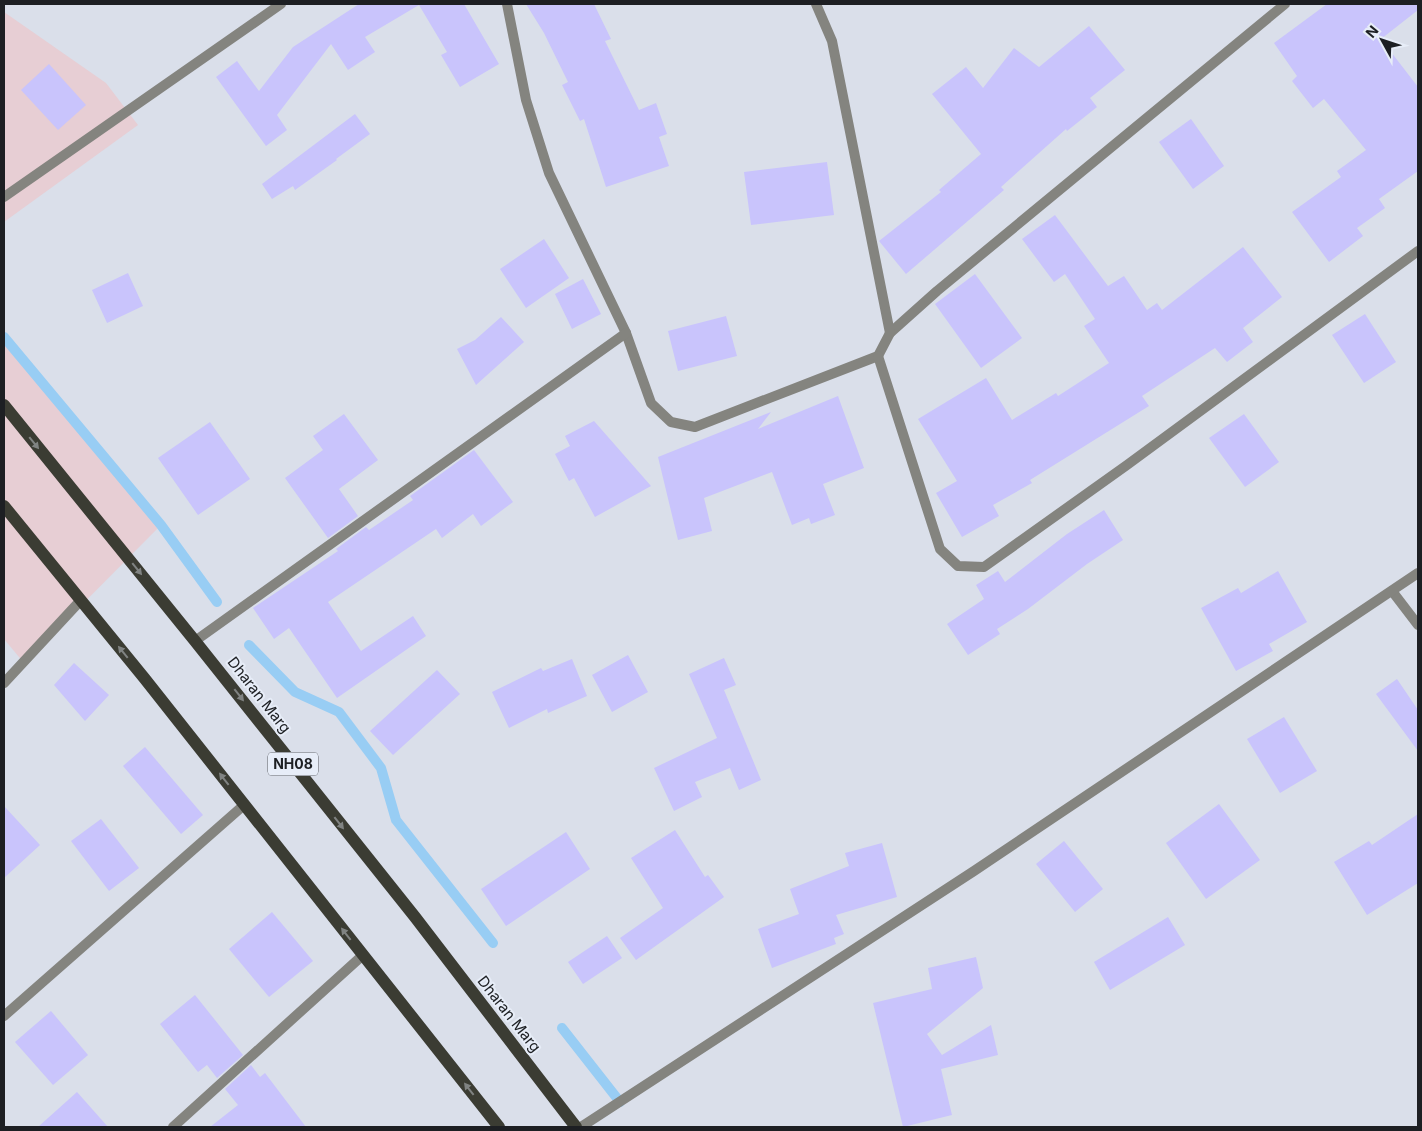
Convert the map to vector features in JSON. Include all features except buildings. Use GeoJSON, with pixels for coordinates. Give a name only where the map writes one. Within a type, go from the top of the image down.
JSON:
{"type":"FeatureCollection","features":[{"type":"Feature","properties":{"kind":"main road","name":"Dharan Marg"},"geometry":{"type":"LineString","coordinates":[[4,405],[196,641],[415,918],[576,1127]]}},
{"type":"Feature","properties":{"kind":"main road"},"geometry":{"type":"LineString","coordinates":[[4,506],[81,600],[500,1127]]}},
{"type":"Feature","properties":{"kind":"street"},"geometry":{"type":"LineString","coordinates":[[4,197],[281,4]]}},
{"type":"Feature","properties":{"kind":"street"},"geometry":{"type":"LineString","coordinates":[[507,4],[526,100],[550,173],[626,333],[651,403],[671,422],[695,427],[878,356],[890,333],[937,291],[1285,4]]}},
{"type":"Feature","properties":{"kind":"street"},"geometry":{"type":"LineString","coordinates":[[816,4],[832,41],[890,333]]}},
{"type":"Feature","properties":{"kind":"street"},"geometry":{"type":"LineString","coordinates":[[878,356],[940,549],[958,566],[984,567],[1418,251]]}},
{"type":"Feature","properties":{"kind":"street"},"geometry":{"type":"LineString","coordinates":[[196,641],[626,333]]}},
{"type":"Feature","properties":{"kind":"street"},"geometry":{"type":"LineString","coordinates":[[581,1127],[974,871],[1418,574]]}},
{"type":"Feature","properties":{"kind":"street"},"geometry":{"type":"LineString","coordinates":[[1392,591],[1418,625]]}},
{"type":"Feature","properties":{"kind":"street"},"geometry":{"type":"LineString","coordinates":[[4,683],[81,600]]}},
{"type":"Feature","properties":{"kind":"street"},"geometry":{"type":"LineString","coordinates":[[4,1016],[244,805]]}},
{"type":"Feature","properties":{"kind":"street"},"geometry":{"type":"LineString","coordinates":[[173,1127],[363,956]]}},
{"type":"Feature","properties":{"kind":"shaded area"},"geometry":{"type":"Polygon","coordinates":[[[4,12],[106,83],[138,125],[4,222],[4,12]]]}},
{"type":"Feature","properties":{"kind":"shaded area"},"geometry":{"type":"Polygon","coordinates":[[[4,337],[161,525],[24,663],[4,639],[4,337]]]}},
{"type":"Feature","properties":{"kind":"waterway"},"geometry":{"type":"LineString","coordinates":[[4,337],[161,525],[217,602]]}},
{"type":"Feature","properties":{"kind":"waterway"},"geometry":{"type":"LineString","coordinates":[[249,645],[295,692],[339,712],[381,768],[396,820],[493,943]]}},
{"type":"Feature","properties":{"kind":"waterway"},"geometry":{"type":"LineString","coordinates":[[562,1028],[620,1102]]}}]}
